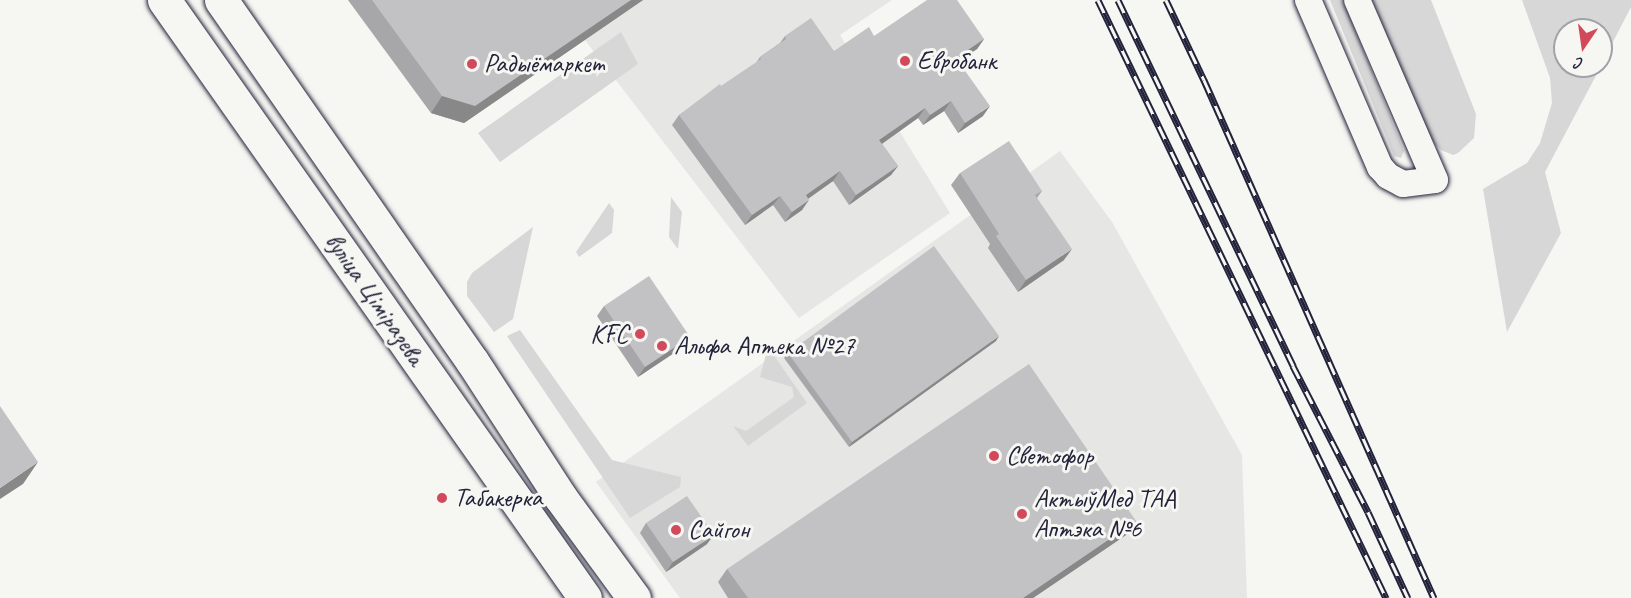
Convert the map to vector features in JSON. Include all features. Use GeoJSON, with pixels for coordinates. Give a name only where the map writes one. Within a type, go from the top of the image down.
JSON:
{"type":"FeatureCollection","features":[{"type":"Feature","properties":{"kind":"main road","name":"вуліца Ціміразева"},"geometry":{"type":"LineString","coordinates":[[164,0],[585,598]]}},
{"type":"Feature","properties":{"kind":"main road","name":"вуліца Ціміразева"},"geometry":{"type":"LineString","coordinates":[[221,0],[472,361],[561,498],[634,598]]}},
{"type":"Feature","properties":{"kind":"street"},"geometry":{"type":"LineString","coordinates":[[1308,0],[1380,167],[1388,176],[1403,184],[1436,180],[1358,0]]}},
{"type":"Feature","properties":{"kind":"shaded area"},"geometry":{"type":"Polygon","coordinates":[[[348,0],[892,0],[840,35],[950,213],[799,318],[578,31],[464,123],[431,113],[348,0]]]}},
{"type":"Feature","properties":{"kind":"shaded area"},"geometry":{"type":"Polygon","coordinates":[[[1330,0],[1343,0],[1404,151],[1401,158],[1394,156],[1330,0]]]}},
{"type":"Feature","properties":{"kind":"shaded area"},"geometry":{"type":"Polygon","coordinates":[[[1372,0],[1431,0],[1476,114],[1474,138],[1458,153],[1453,155],[1441,150],[1430,139],[1372,0]]]}},
{"type":"Feature","properties":{"kind":"shaded area"},"geometry":{"type":"Polygon","coordinates":[[[1522,0],[1631,0],[1631,7],[1613,42],[1613,18],[1553,18],[1553,78],[1595,78],[1545,172],[1561,233],[1507,332],[1483,189],[1527,163],[1540,143],[1552,103],[1550,78],[1522,0]]]}},
{"type":"Feature","properties":{"kind":"shaded area"},"geometry":{"type":"Polygon","coordinates":[[[621,32],[638,64],[500,162],[478,133],[621,32]]]}},
{"type":"Feature","properties":{"kind":"shaded area"},"geometry":{"type":"Polygon","coordinates":[[[1060,151],[1112,222],[1242,455],[1247,598],[680,598],[596,482],[1060,151]]]}},
{"type":"Feature","properties":{"kind":"shaded area"},"geometry":{"type":"Polygon","coordinates":[[[671,197],[682,212],[678,249],[669,237],[671,197]]]}},
{"type":"Feature","properties":{"kind":"shaded area"},"geometry":{"type":"Polygon","coordinates":[[[609,203],[614,210],[612,233],[579,257],[576,252],[609,203]]]}},
{"type":"Feature","properties":{"kind":"shaded area"},"geometry":{"type":"Polygon","coordinates":[[[533,227],[513,319],[494,332],[467,296],[467,282],[472,273],[533,227]]]}},
{"type":"Feature","properties":{"kind":"shaded area"},"geometry":{"type":"Polygon","coordinates":[[[520,330],[612,460],[681,477],[680,487],[630,518],[507,336],[520,330]]]}},
{"type":"Feature","properties":{"kind":"shaded area"},"geometry":{"type":"Polygon","coordinates":[[[768,347],[807,403],[748,446],[733,426],[746,431],[794,397],[792,387],[760,377],[768,347]]]}},
{"type":"Feature","properties":{"kind":"building","name":"Радыёмаркет"},"geometry":{"type":"Polygon","coordinates":[[[372,0],[631,0],[475,106],[442,96],[372,0]]]}},
{"type":"Feature","properties":{"kind":"building"},"geometry":{"type":"Polygon","coordinates":[[[927,0],[957,0],[984,39],[956,58],[990,106],[965,123],[951,101],[930,115],[925,108],[879,140],[898,166],[856,195],[840,171],[806,195],[809,200],[792,212],[780,196],[752,215],[679,115],[720,84],[721,86],[761,59],[760,57],[786,39],[785,36],[811,18],[834,51],[869,27],[874,36],[927,0]]]}},
{"type":"Feature","properties":{"kind":"building"},"geometry":{"type":"Polygon","coordinates":[[[1009,141],[1042,191],[1035,195],[1072,249],[1026,280],[996,236],[999,234],[960,173],[1009,141]]]}},
{"type":"Feature","properties":{"kind":"building"},"geometry":{"type":"Polygon","coordinates":[[[934,246],[999,336],[852,442],[788,353],[934,246]]]}},
{"type":"Feature","properties":{"kind":"building"},"geometry":{"type":"Polygon","coordinates":[[[649,276],[690,337],[645,367],[604,306],[649,276]]]}},
{"type":"Feature","properties":{"kind":"building"},"geometry":{"type":"Polygon","coordinates":[[[1029,364],[1136,521],[1023,598],[748,598],[727,569],[1029,364]]]}},
{"type":"Feature","properties":{"kind":"building"},"geometry":{"type":"Polygon","coordinates":[[[0,406],[38,462],[0,488],[0,406]]]}},
{"type":"Feature","properties":{"kind":"building"},"geometry":{"type":"Polygon","coordinates":[[[687,496],[714,535],[673,562],[646,523],[687,496]]]}},
{"type":"Feature","properties":{"kind":"railway"},"geometry":{"type":"LineString","coordinates":[[1098,0],[1386,598]]}},
{"type":"Feature","properties":{"kind":"railway"},"geometry":{"type":"LineString","coordinates":[[1118,0],[1293,366],[1368,512],[1408,598]]}},
{"type":"Feature","properties":{"kind":"railway"},"geometry":{"type":"LineString","coordinates":[[1166,0],[1204,80],[1434,598]]}},
{"type":"Feature","properties":{"kind":"place","name":"Евробанк"},"geometry":{"type":"Point","coordinates":[905,61]}},
{"type":"Feature","properties":{"kind":"place","name":"Радыёмаркет"},"geometry":{"type":"Point","coordinates":[472,64]}},
{"type":"Feature","properties":{"kind":"place","name":"KFC"},"geometry":{"type":"Point","coordinates":[640,334]}},
{"type":"Feature","properties":{"kind":"place","name":"Альфа Аптека №27"},"geometry":{"type":"Point","coordinates":[662,346]}},
{"type":"Feature","properties":{"kind":"place","name":"Светофор"},"geometry":{"type":"Point","coordinates":[994,456]}},
{"type":"Feature","properties":{"kind":"place","name":"Табакерка"},"geometry":{"type":"Point","coordinates":[442,498]}},
{"type":"Feature","properties":{"kind":"place","name":"АктыўМед ТАА Аптэка №6"},"geometry":{"type":"Point","coordinates":[1022,514]}},
{"type":"Feature","properties":{"kind":"place","name":"Сайгон"},"geometry":{"type":"Point","coordinates":[676,530]}}]}
